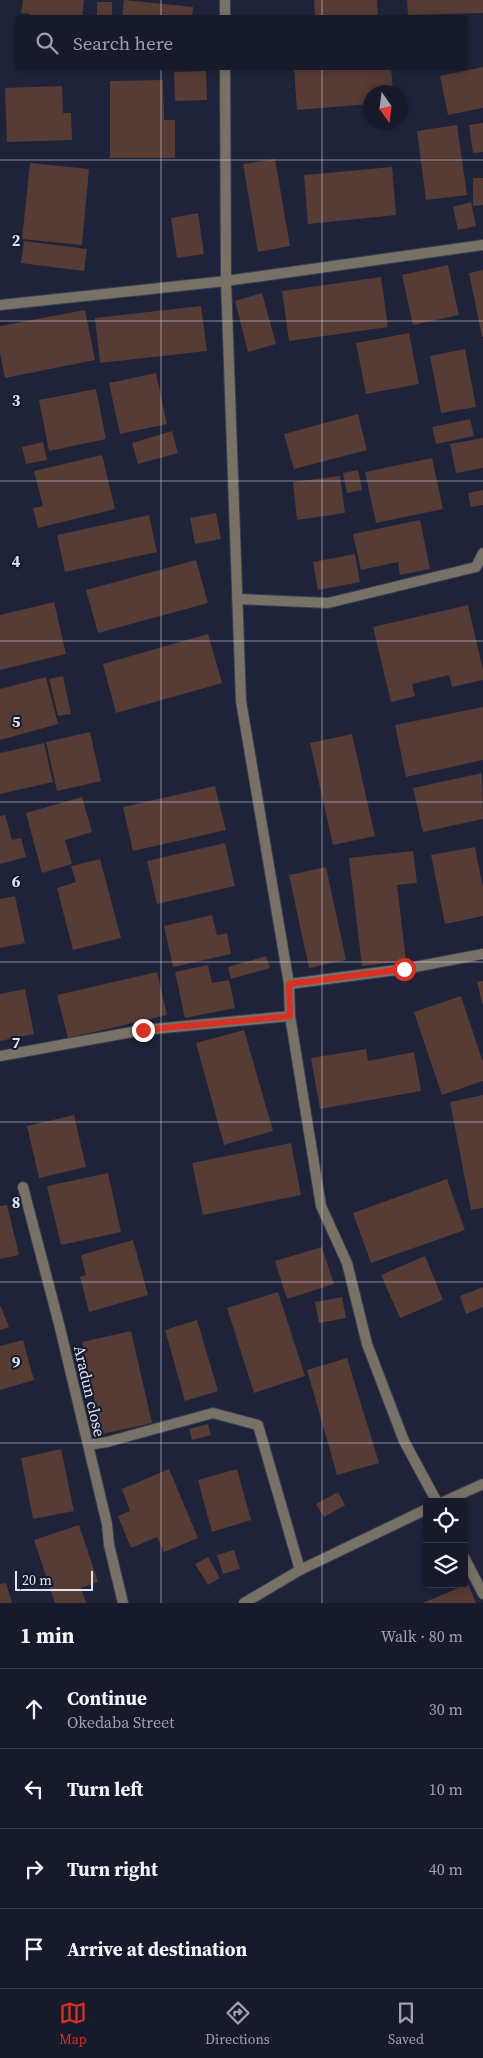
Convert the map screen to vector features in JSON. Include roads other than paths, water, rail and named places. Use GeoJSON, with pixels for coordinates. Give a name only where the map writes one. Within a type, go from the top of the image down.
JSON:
{"type":"FeatureCollection","features":[{"type":"Feature","properties":{"kind":"street"},"geometry":{"type":"LineString","coordinates":[[225,0],[225,15]]}},
{"type":"Feature","properties":{"kind":"street"},"geometry":{"type":"LineString","coordinates":[[225,70],[226,281],[241,701],[289,984],[290,1016],[321,1206],[347,1263],[367,1344],[404,1441],[435,1498]]}},
{"type":"Feature","properties":{"kind":"street"},"geometry":{"type":"LineString","coordinates":[[0,305],[226,281],[483,245]]}},
{"type":"Feature","properties":{"kind":"street"},"geometry":{"type":"LineString","coordinates":[[237,599],[328,603],[476,567],[483,553]]}},
{"type":"Feature","properties":{"kind":"street"},"geometry":{"type":"LineString","coordinates":[[289,984],[404,969],[483,954]]}},
{"type":"Feature","properties":{"kind":"street"},"geometry":{"type":"LineString","coordinates":[[0,1056],[143,1030],[290,1016]]}},
{"type":"Feature","properties":{"kind":"street","name":"Aradun close"},"geometry":{"type":"LineString","coordinates":[[23,1187],[59,1324],[107,1524],[109,1545],[123,1603]]}},
{"type":"Feature","properties":{"kind":"street"},"geometry":{"type":"LineString","coordinates":[[88,1445],[107,1442],[213,1413],[258,1425],[300,1570]]}},
{"type":"Feature","properties":{"kind":"street"},"geometry":{"type":"LineString","coordinates":[[452,1498],[483,1484]]}},
{"type":"Feature","properties":{"kind":"street"},"geometry":{"type":"LineString","coordinates":[[244,1603],[300,1570],[423,1511]]}},
{"type":"Feature","properties":{"kind":"street"},"geometry":{"type":"LineString","coordinates":[[468,1565],[483,1594]]}}]}
